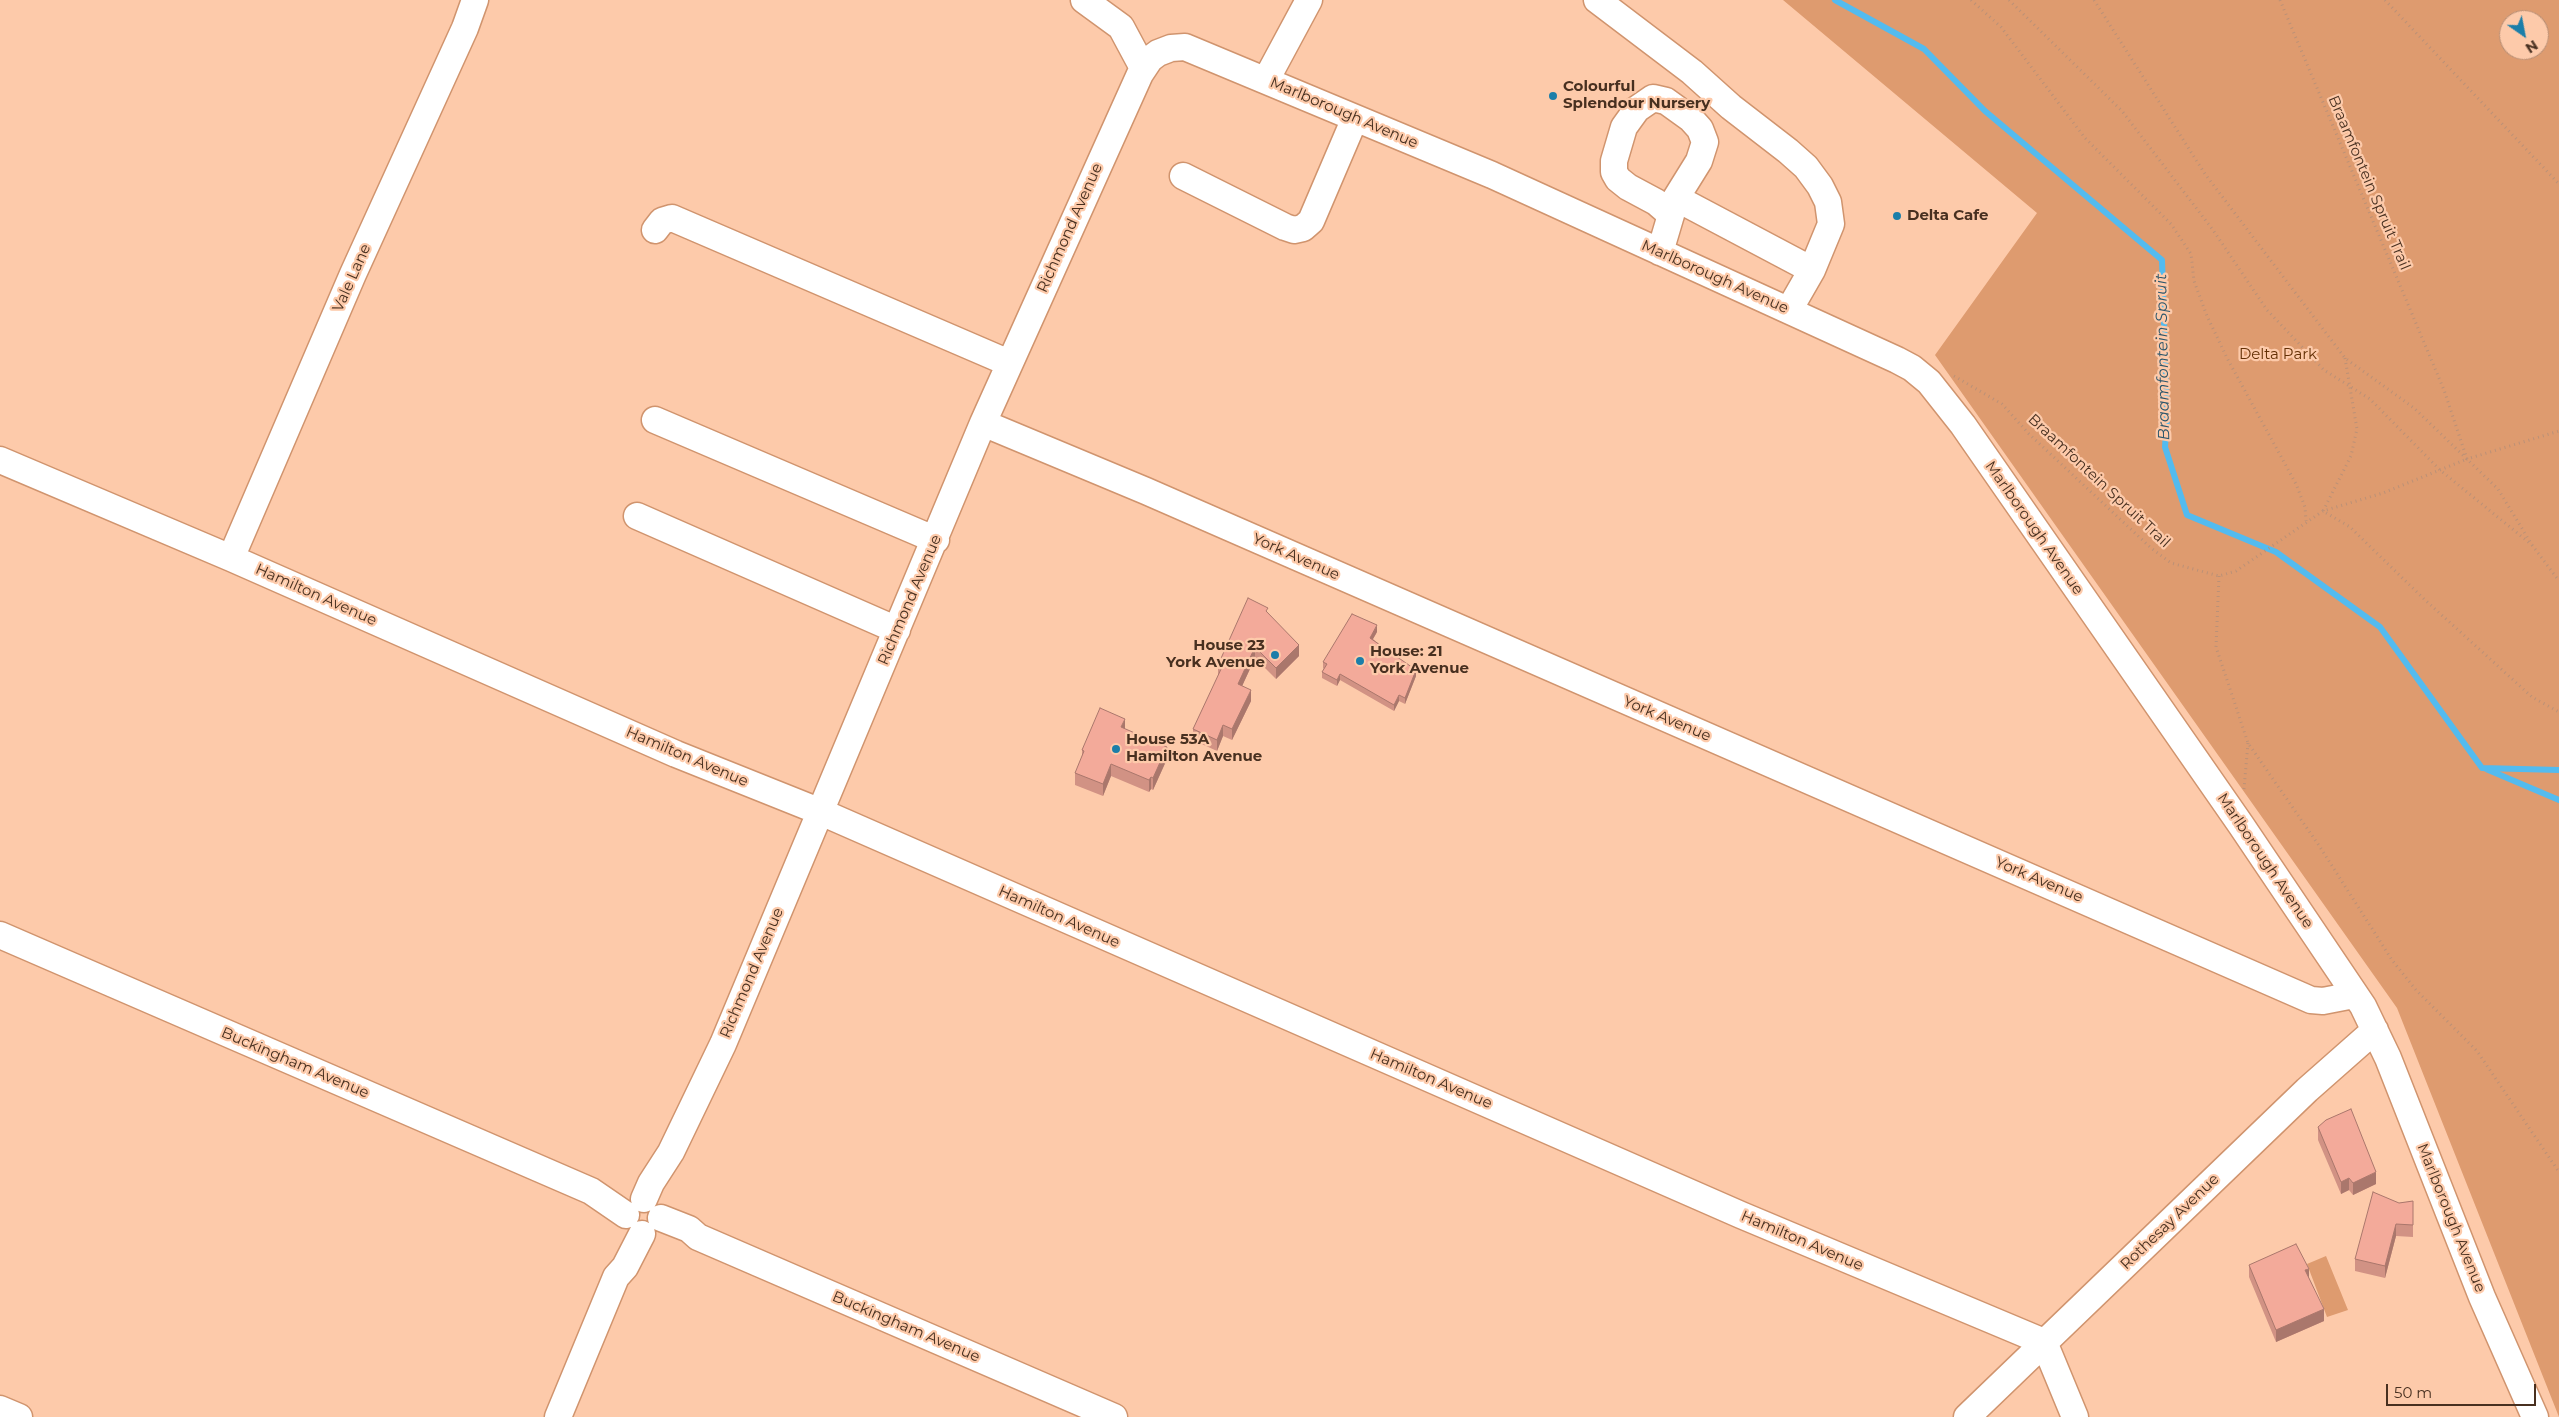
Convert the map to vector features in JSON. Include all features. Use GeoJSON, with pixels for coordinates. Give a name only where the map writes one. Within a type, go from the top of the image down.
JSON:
{"type":"FeatureCollection","features":[{"type":"Feature","properties":{"kind":"street","name":"Vale Lane"},"geometry":{"type":"LineString","coordinates":[[231,558],[475,0]]}},
{"type":"Feature","properties":{"kind":"street"},"geometry":{"type":"LineString","coordinates":[[1084,0],[1121,27],[1151,61]]}},
{"type":"Feature","properties":{"kind":"street"},"geometry":{"type":"LineString","coordinates":[[1266,80],[1309,0]]}},
{"type":"Feature","properties":{"kind":"street"},"geometry":{"type":"LineString","coordinates":[[1597,0],[1692,72],[1731,107],[1806,167],[1824,194],[1831,212],[1827,238],[1812,270],[1789,310]]}},
{"type":"Feature","properties":{"kind":"street","name":"Marlborough Avenue"},"geometry":{"type":"LineString","coordinates":[[1151,61],[1179,47],[1194,49],[1492,175],[1789,310],[1912,368],[1937,390],[2241,824],[2363,1006],[2375,1030],[2482,1297],[2535,1417]]}},
{"type":"Feature","properties":{"kind":"street","name":"Richmond Avenue"},"geometry":{"type":"LineString","coordinates":[[558,1417],[616,1277],[632,1254],[644,1216],[651,1183],[671,1152],[722,1044],[936,540],[983,423],[1151,61]]}},
{"type":"Feature","properties":{"kind":"street"},"geometry":{"type":"LineString","coordinates":[[1183,176],[1285,227],[1294,230],[1302,228],[1311,221],[1355,118]]}},
{"type":"Feature","properties":{"kind":"street"},"geometry":{"type":"LineString","coordinates":[[1660,252],[1673,206],[1812,270]]}},
{"type":"Feature","properties":{"kind":"street"},"geometry":{"type":"LineString","coordinates":[[655,230],[662,221],[672,218],[1009,364]]}},
{"type":"Feature","properties":{"kind":"street"},"geometry":{"type":"LineString","coordinates":[[655,420],[936,540]]}},
{"type":"Feature","properties":{"kind":"street","name":"York Avenue"},"geometry":{"type":"LineString","coordinates":[[983,423],[1146,491],[2311,1000],[2323,1001],[2354,995]]}},
{"type":"Feature","properties":{"kind":"street","name":"Hamilton Avenue"},"geometry":{"type":"LineString","coordinates":[[0,460],[231,558],[676,754],[820,812],[1741,1215],[2044,1342]]}},
{"type":"Feature","properties":{"kind":"street"},"geometry":{"type":"LineString","coordinates":[[637,516],[897,630]]}},
{"type":"Feature","properties":{"kind":"street","name":"Buckingham Avenue"},"geometry":{"type":"LineString","coordinates":[[0,935],[591,1191],[687,1237],[698,1237],[1114,1417]]}},
{"type":"Feature","properties":{"kind":"street","name":"Rothesay Avenue"},"geometry":{"type":"LineString","coordinates":[[1967,1417],[2307,1090],[2375,1030]]}},
{"type":"Feature","properties":{"kind":"street"},"geometry":{"type":"LineString","coordinates":[[2044,1342],[2075,1417]]}},
{"type":"Feature","properties":{"kind":"street"},"geometry":{"type":"LineString","coordinates":[[0,1409],[19,1417]]}},
{"type":"Feature","properties":{"kind":"path"},"geometry":{"type":"LineString","coordinates":[[1972,0],[2001,27],[2085,138],[2176,232],[2191,254],[2194,281],[2207,316],[2296,484],[2305,507],[2306,521]]}},
{"type":"Feature","properties":{"kind":"path"},"geometry":{"type":"LineString","coordinates":[[2009,0],[2122,111],[2213,230],[2267,310],[2324,370],[2370,400],[2440,470],[2532,545]]}},
{"type":"Feature","properties":{"kind":"path","name":"Braamfontein Spruit Trail"},"geometry":{"type":"LineString","coordinates":[[2094,0],[2205,174],[2344,358],[2414,408],[2498,489],[2532,545],[2559,581]]}},
{"type":"Feature","properties":{"kind":"path","name":"Braamfontein Spruit Trail"},"geometry":{"type":"LineString","coordinates":[[2280,0],[2444,390],[2467,459]]}},
{"type":"Feature","properties":{"kind":"path"},"geometry":{"type":"LineString","coordinates":[[2385,0],[2559,184]]}},
{"type":"Feature","properties":{"kind":"path","name":"Braamfontein Spruit Trail"},"geometry":{"type":"LineString","coordinates":[[2323,511],[2351,456],[2357,429],[2344,358]]}},
{"type":"Feature","properties":{"kind":"path","name":"Braamfontein Spruit Trail"},"geometry":{"type":"LineString","coordinates":[[1952,376],[2002,404],[2029,434],[2151,548],[2171,563],[2219,576]]}},
{"type":"Feature","properties":{"kind":"path"},"geometry":{"type":"LineString","coordinates":[[2559,431],[2467,459],[2383,493],[2323,511],[2306,521],[2236,571],[2219,576],[2216,647],[2248,743],[2320,847],[2392,960],[2416,990],[2477,1051],[2559,1172]]}},
{"type":"Feature","properties":{"kind":"path"},"geometry":{"type":"LineString","coordinates":[[2323,511],[2350,527],[2424,599],[2532,697],[2559,712]]}},
{"type":"Feature","properties":{"kind":"path"},"geometry":{"type":"LineString","coordinates":[[2241,824],[2248,743]]}},
{"type":"Feature","properties":{"kind":"green space","name":"Delta Park"},"geometry":{"type":"Polygon","coordinates":[[[1783,0],[2559,0],[2559,1417],[2397,1008],[1935,355],[2037,213],[1783,0]]]}},
{"type":"Feature","properties":{"kind":"green space"},"geometry":{"type":"Polygon","coordinates":[[[2326,1256],[2348,1310],[2327,1317],[2307,1264],[2326,1256]]]}},
{"type":"Feature","properties":{"kind":"building"},"geometry":{"type":"Polygon","coordinates":[[[1248,598],[1268,608],[1266,611],[1299,645],[1276,668],[1255,647],[1238,684],[1251,690],[1232,729],[1223,725],[1217,740],[1193,729],[1222,667],[1218,665],[1248,598]]]}},
{"type":"Feature","properties":{"kind":"building","name":"House: 21 York Avenue"},"geometry":{"type":"Polygon","coordinates":[[[1352,614],[1377,625],[1370,638],[1416,670],[1405,698],[1399,695],[1394,705],[1340,674],[1337,680],[1322,672],[1327,664],[1323,662],[1352,614]]]}},
{"type":"Feature","properties":{"kind":"building","name":"House 53A Hamilton Avenue"},"geometry":{"type":"Polygon","coordinates":[[[1100,708],[1125,719],[1121,727],[1167,747],[1153,778],[1151,777],[1149,780],[1111,764],[1103,784],[1075,773],[1084,751],[1082,750],[1100,708]]]}},
{"type":"Feature","properties":{"kind":"building"},"geometry":{"type":"Polygon","coordinates":[[[2351,1109],[2376,1172],[2353,1183],[2349,1178],[2341,1182],[2318,1127],[2326,1120],[2351,1109]]]}},
{"type":"Feature","properties":{"kind":"building"},"geometry":{"type":"Polygon","coordinates":[[[2373,1192],[2399,1203],[2413,1201],[2413,1225],[2396,1224],[2385,1266],[2355,1259],[2373,1192]]]}},
{"type":"Feature","properties":{"kind":"building"},"geometry":{"type":"Polygon","coordinates":[[[2296,1244],[2309,1269],[2305,1270],[2324,1309],[2276,1330],[2249,1265],[2296,1244]]]}},
{"type":"Feature","properties":{"kind":"waterway","name":"Braamfontein Spruit"},"geometry":{"type":"LineString","coordinates":[[1835,0],[1924,49],[1985,111],[2162,260],[2167,417],[2165,447],[2187,515],[2276,552],[2380,627],[2482,768],[2559,770]]}},
{"type":"Feature","properties":{"kind":"waterway"},"geometry":{"type":"LineString","coordinates":[[2486,769],[2559,800]]}},
{"type":"Feature","properties":{"kind":"place","name":"Colourful Splendour Nursery"},"geometry":{"type":"Point","coordinates":[1553,96]}},
{"type":"Feature","properties":{"kind":"place","name":"Delta Cafe"},"geometry":{"type":"Point","coordinates":[1897,216]}},
{"type":"Feature","properties":{"kind":"place","name":"House 23 York Avenue"},"geometry":{"type":"Point","coordinates":[1275,655]}},
{"type":"Feature","properties":{"kind":"place","name":"House: 21 York Avenue"},"geometry":{"type":"Point","coordinates":[1360,661]}},
{"type":"Feature","properties":{"kind":"place","name":"House 53A Hamilton Avenue"},"geometry":{"type":"Point","coordinates":[1116,749]}}]}
